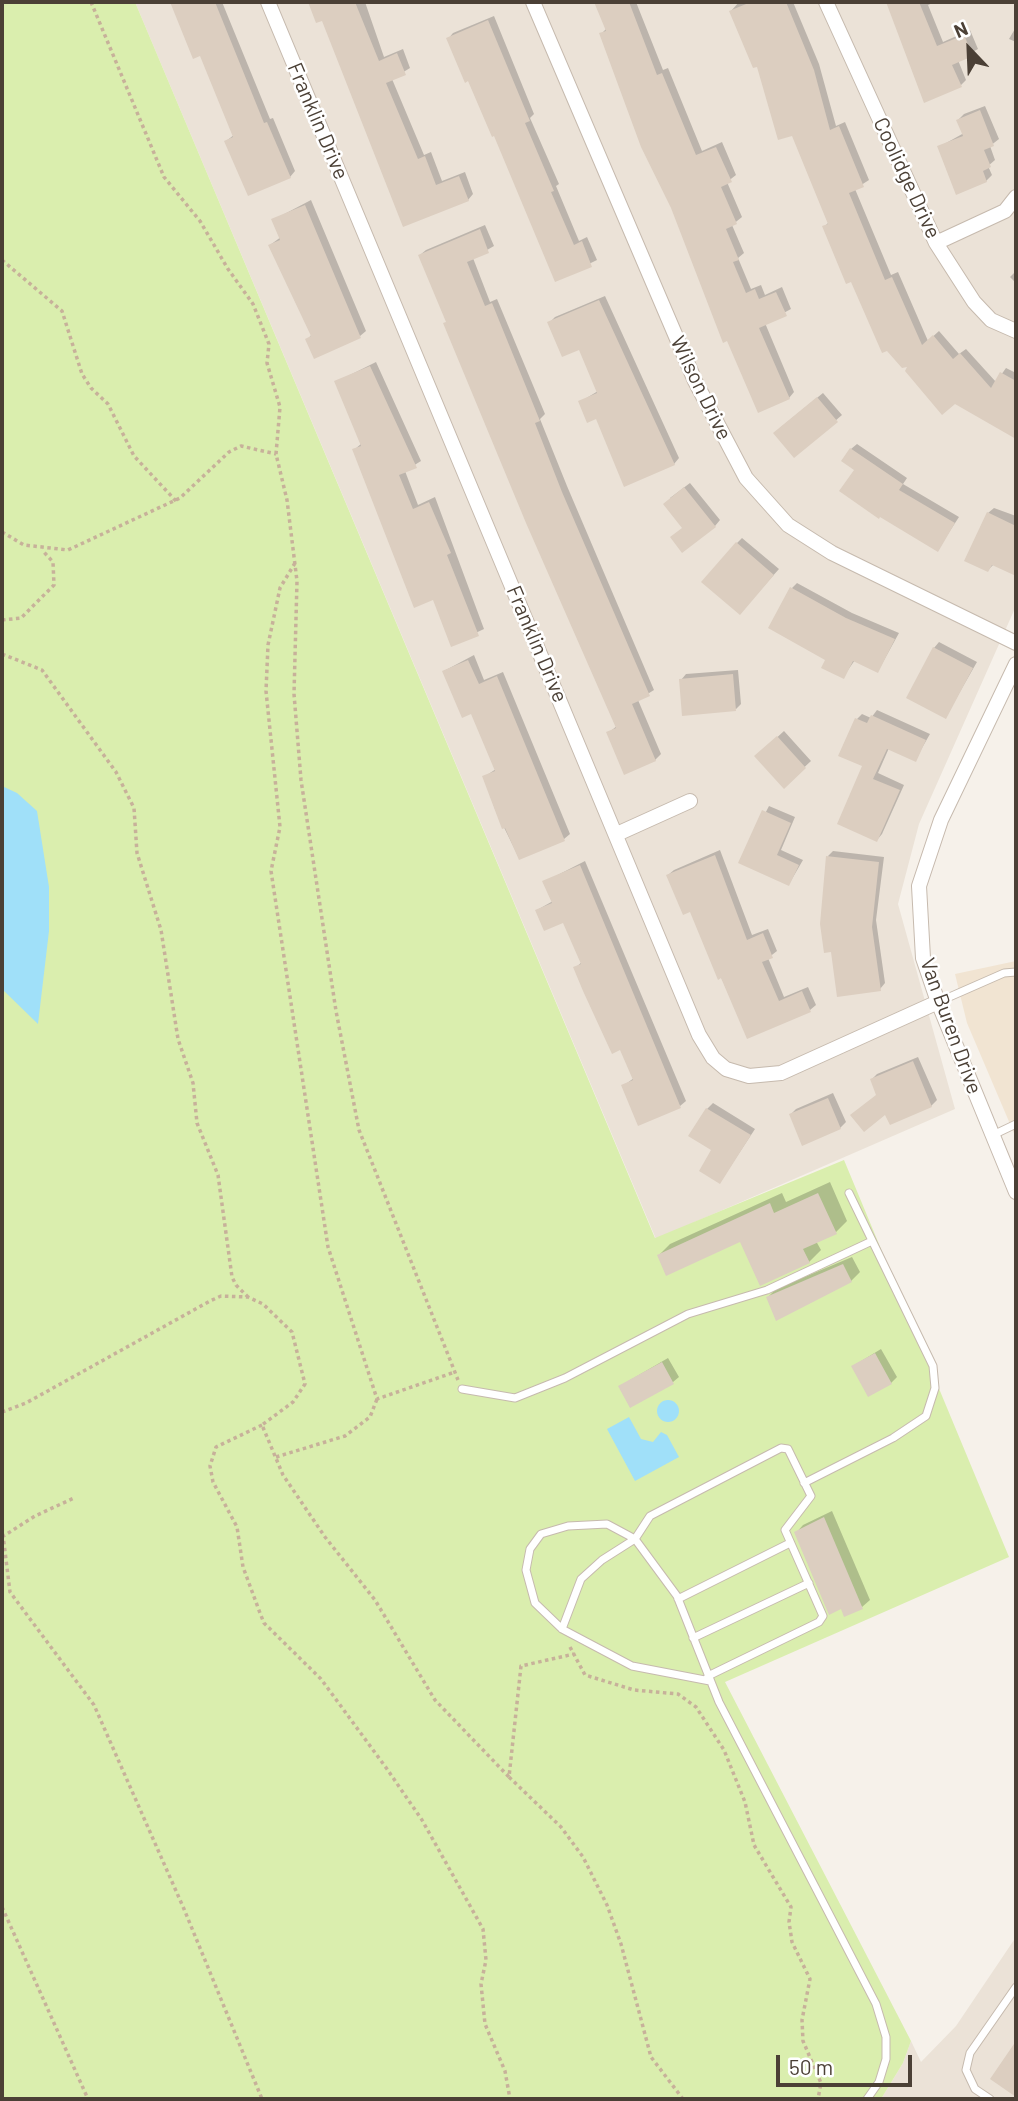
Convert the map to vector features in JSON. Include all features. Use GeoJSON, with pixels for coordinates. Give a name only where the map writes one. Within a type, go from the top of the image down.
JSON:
{"type":"FeatureCollection","features":[{"type":"Feature","properties":{"kind":"street","name":"Franklin Drive"},"geometry":{"type":"LineString","coordinates":[[268,2],[699,1035],[713,1058],[726,1069],[749,1076],[781,1073],[938,1002]]}},
{"type":"Feature","properties":{"kind":"street","name":"Wilson Drive"},"geometry":{"type":"LineString","coordinates":[[533,2],[695,381],[746,478],[788,525],[832,553],[1016,643]]}},
{"type":"Feature","properties":{"kind":"street","name":"Coolidge Drive"},"geometry":{"type":"LineString","coordinates":[[826,2],[936,243],[963,288],[982,311],[991,320],[1016,331]]}},
{"type":"Feature","properties":{"kind":"street"},"geometry":{"type":"LineString","coordinates":[[936,243],[1006,211],[1016,197]]}},
{"type":"Feature","properties":{"kind":"street","name":"Van Buren Drive"},"geometry":{"type":"LineString","coordinates":[[1016,664],[940,820],[919,886],[923,958],[938,1002],[1016,1192]]}},
{"type":"Feature","properties":{"kind":"street"},"geometry":{"type":"LineString","coordinates":[[617,834],[690,801]]}},
{"type":"Feature","properties":{"kind":"lane"},"geometry":{"type":"LineString","coordinates":[[938,1002],[1004,973],[1016,972]]}},
{"type":"Feature","properties":{"kind":"lane"},"geometry":{"type":"LineString","coordinates":[[992,1135],[1016,1124]]}},
{"type":"Feature","properties":{"kind":"lane"},"geometry":{"type":"LineString","coordinates":[[804,1483],[893,1438],[926,1416],[935,1388],[933,1366],[849,1193]]}},
{"type":"Feature","properties":{"kind":"lane"},"geometry":{"type":"LineString","coordinates":[[462,1389],[515,1398],[565,1378],[688,1314],[767,1290],[872,1241]]}},
{"type":"Feature","properties":{"kind":"lane"},"geometry":{"type":"LineString","coordinates":[[562,1629],[581,1579],[602,1560],[635,1539],[650,1516],[781,1448],[788,1449],[811,1496],[785,1530],[823,1616],[819,1622],[709,1679],[632,1666],[562,1629],[535,1603],[526,1570],[530,1549],[541,1535],[568,1526],[607,1524],[635,1539],[678,1599],[709,1679],[876,2004],[886,2037],[886,2059],[879,2082],[867,2099]]}},
{"type":"Feature","properties":{"kind":"lane"},"geometry":{"type":"LineString","coordinates":[[678,1599],[790,1543]]}},
{"type":"Feature","properties":{"kind":"lane"},"geometry":{"type":"LineString","coordinates":[[693,1638],[808,1583]]}},
{"type":"Feature","properties":{"kind":"lane"},"geometry":{"type":"LineString","coordinates":[[990,2099],[975,2089],[966,2070],[970,2053],[1016,1987]]}},
{"type":"Feature","properties":{"kind":"path"},"geometry":{"type":"LineString","coordinates":[[91,2],[164,177],[200,220],[264,326],[269,344],[267,363],[280,407],[276,454],[282,475],[295,563],[298,623],[294,694],[300,780],[354,1104],[359,1130],[373,1167],[407,1244],[462,1389]]}},
{"type":"Feature","properties":{"kind":"path"},"geometry":{"type":"LineString","coordinates":[[2,260],[62,311],[87,381],[108,404],[135,456],[176,500]]}},
{"type":"Feature","properties":{"kind":"path"},"geometry":{"type":"LineString","coordinates":[[2,532],[24,545],[68,550],[176,500],[229,452],[241,446],[276,454]]}},
{"type":"Feature","properties":{"kind":"path"},"geometry":{"type":"LineString","coordinates":[[2,620],[21,618],[54,585],[53,562],[41,549]]}},
{"type":"Feature","properties":{"kind":"path"},"geometry":{"type":"LineString","coordinates":[[276,1457],[345,1437],[370,1417],[377,1399],[328,1247],[271,871],[280,827],[265,691],[268,645],[280,588],[295,563]]}},
{"type":"Feature","properties":{"kind":"path"},"geometry":{"type":"LineString","coordinates":[[2,654],[42,670],[116,772],[134,808],[137,853],[161,930],[178,1039],[193,1083],[197,1123],[218,1175],[232,1277],[248,1297],[263,1304],[292,1332],[305,1384],[293,1402],[262,1425],[216,1447],[209,1466],[213,1482],[237,1527],[243,1567],[264,1623],[321,1679],[387,1769],[422,1820],[483,1929],[486,1960],[481,1984],[485,2024],[505,2071],[510,2099]]}},
{"type":"Feature","properties":{"kind":"path"},"geometry":{"type":"LineString","coordinates":[[2,1412],[26,1403],[210,1301],[221,1296],[248,1297]]}},
{"type":"Feature","properties":{"kind":"path"},"geometry":{"type":"LineString","coordinates":[[377,1399],[455,1371]]}},
{"type":"Feature","properties":{"kind":"path"},"geometry":{"type":"LineString","coordinates":[[262,1425],[283,1475],[325,1537],[375,1601],[435,1700],[509,1777],[561,1826],[583,1857],[607,1905],[621,1944],[633,1982],[639,2022],[651,2057],[683,2099]]}},
{"type":"Feature","properties":{"kind":"path"},"geometry":{"type":"LineString","coordinates":[[3,1536],[35,1516],[74,1498]]}},
{"type":"Feature","properties":{"kind":"path"},"geometry":{"type":"LineString","coordinates":[[2,1527],[10,1592],[94,1704],[189,1921],[262,2099]]}},
{"type":"Feature","properties":{"kind":"path"},"geometry":{"type":"LineString","coordinates":[[562,1629],[585,1675],[634,1690],[678,1694],[696,1707],[724,1750],[746,1802],[754,1845],[791,1907],[789,1922],[792,1942],[810,1979],[803,2020],[803,2041],[821,2083],[818,2099]]}},
{"type":"Feature","properties":{"kind":"path"},"geometry":{"type":"LineString","coordinates":[[509,1777],[521,1666],[574,1654]]}},
{"type":"Feature","properties":{"kind":"path"},"geometry":{"type":"LineString","coordinates":[[2,1906],[88,2099]]}},
{"type":"Feature","properties":{"kind":"shaded area"},"geometry":{"type":"Polygon","coordinates":[[[135,2],[1016,2],[1016,606],[919,824],[898,904],[955,1109],[656,1239],[135,2]]]}},
{"type":"Feature","properties":{"kind":"shaded area"},"geometry":{"type":"Polygon","coordinates":[[[1016,961],[1016,1138],[967,1023],[955,974],[1016,961]]]}},
{"type":"Feature","properties":{"kind":"shaded area"},"geometry":{"type":"Polygon","coordinates":[[[1016,1937],[1016,2099],[881,2099],[903,2063],[911,2041],[921,2062],[956,2026],[1016,1937]]]}},
{"type":"Feature","properties":{"kind":"green space"},"geometry":{"type":"Polygon","coordinates":[[[2,2],[135,2],[655,1238],[844,1160],[1009,1557],[725,1682],[911,2041],[903,2063],[881,2099],[2,2099],[2,2]]]}},
{"type":"Feature","properties":{"kind":"water"},"geometry":{"type":"Polygon","coordinates":[[[2,786],[17,793],[37,811],[49,887],[49,931],[38,1024],[2,989],[2,786]]]}},
{"type":"Feature","properties":{"kind":"water"},"geometry":{"type":"Polygon","coordinates":[[[668,1400],[678,1407],[679,1411],[672,1421],[668,1422],[658,1415],[657,1411],[664,1401],[668,1400]]]}},
{"type":"Feature","properties":{"kind":"water"},"geometry":{"type":"Polygon","coordinates":[[[629,1417],[641,1439],[653,1442],[661,1432],[667,1435],[679,1457],[635,1481],[607,1429],[629,1417]]]}},
{"type":"Feature","properties":{"kind":"building"},"geometry":{"type":"Polygon","coordinates":[[[170,2],[215,2],[264,123],[267,122],[291,178],[248,196],[224,141],[233,137],[200,56],[193,59],[170,2]]]}},
{"type":"Feature","properties":{"kind":"building"},"geometry":{"type":"Polygon","coordinates":[[[308,2],[355,2],[379,61],[397,53],[406,75],[386,83],[418,159],[425,156],[436,185],[459,176],[469,201],[403,227],[322,21],[316,23],[308,2]]]}},
{"type":"Feature","properties":{"kind":"building"},"geometry":{"type":"Polygon","coordinates":[[[594,2],[629,2],[657,75],[662,73],[696,155],[716,147],[732,182],[721,187],[737,224],[726,229],[739,260],[733,262],[746,293],[755,289],[759,299],[776,292],[787,316],[759,328],[790,399],[758,413],[727,341],[723,343],[671,208],[641,147],[599,33],[606,31],[594,2]]]}},
{"type":"Feature","properties":{"kind":"building"},"geometry":{"type":"Polygon","coordinates":[[[751,2],[786,2],[814,70],[830,130],[839,126],[864,187],[849,193],[885,280],[892,277],[922,345],[933,335],[953,359],[960,353],[991,388],[1000,372],[1016,381],[1016,439],[955,404],[942,415],[905,371],[907,367],[902,368],[887,351],[882,353],[851,282],[846,284],[822,226],[828,224],[792,136],[778,140],[757,67],[753,68],[729,11],[751,2]]]}},
{"type":"Feature","properties":{"kind":"building"},"geometry":{"type":"Polygon","coordinates":[[[886,2],[919,2],[937,46],[964,35],[973,56],[952,65],[962,87],[924,103],[886,2]]]}},
{"type":"Feature","properties":{"kind":"building"},"geometry":{"type":"Polygon","coordinates":[[[488,20],[530,121],[525,123],[554,191],[551,192],[574,245],[582,241],[592,267],[555,282],[494,136],[492,137],[468,81],[465,83],[446,38],[488,20]]]}},
{"type":"Feature","properties":{"kind":"building"},"geometry":{"type":"Polygon","coordinates":[[[980,110],[994,146],[984,150],[991,167],[983,171],[987,182],[956,195],[937,146],[963,136],[956,120],[980,110]]]}},
{"type":"Feature","properties":{"kind":"building"},"geometry":{"type":"Polygon","coordinates":[[[305,205],[361,338],[314,359],[305,339],[311,336],[268,245],[280,240],[271,219],[305,205]]]}},
{"type":"Feature","properties":{"kind":"building"},"geometry":{"type":"Polygon","coordinates":[[[480,229],[489,253],[467,262],[485,306],[492,303],[540,421],[535,423],[562,492],[650,696],[632,704],[656,761],[624,775],[606,732],[616,728],[526,523],[443,323],[446,322],[418,255],[480,229]]]}},
{"type":"Feature","properties":{"kind":"building"},"geometry":{"type":"Polygon","coordinates":[[[599,300],[675,465],[624,487],[596,419],[587,423],[578,401],[597,393],[579,350],[562,357],[547,322],[599,300]]]}},
{"type":"Feature","properties":{"kind":"building"},"geometry":{"type":"Polygon","coordinates":[[[370,366],[417,468],[399,475],[413,509],[429,502],[451,553],[447,555],[479,636],[451,647],[433,600],[414,608],[352,449],[361,446],[334,381],[370,366]]]}},
{"type":"Feature","properties":{"kind":"building"},"geometry":{"type":"Polygon","coordinates":[[[817,397],[838,422],[794,458],[773,433],[817,397]]]}},
{"type":"Feature","properties":{"kind":"building"},"geometry":{"type":"Polygon","coordinates":[[[850,448],[903,484],[899,490],[955,523],[938,552],[880,517],[879,519],[839,491],[854,470],[841,461],[850,448]]]}},
{"type":"Feature","properties":{"kind":"building"},"geometry":{"type":"Polygon","coordinates":[[[684,487],[716,527],[682,553],[670,537],[682,528],[663,504],[684,487]]]}},
{"type":"Feature","properties":{"kind":"building"},"geometry":{"type":"Polygon","coordinates":[[[987,512],[1016,526],[1016,576],[992,565],[988,572],[964,561],[987,512]]]}},
{"type":"Feature","properties":{"kind":"building"},"geometry":{"type":"Polygon","coordinates":[[[736,542],[774,575],[740,615],[701,582],[736,542]]]}},
{"type":"Feature","properties":{"kind":"building"},"geometry":{"type":"Polygon","coordinates":[[[790,587],[846,618],[895,639],[878,673],[853,661],[844,679],[821,668],[825,660],[768,628],[790,587]]]}},
{"type":"Feature","properties":{"kind":"building"},"geometry":{"type":"Polygon","coordinates":[[[933,647],[973,668],[946,719],[906,698],[933,647]]]}},
{"type":"Feature","properties":{"kind":"building"},"geometry":{"type":"Polygon","coordinates":[[[468,660],[479,684],[497,676],[565,841],[519,860],[505,828],[502,829],[482,776],[495,771],[471,714],[462,718],[442,671],[468,660]]]}},
{"type":"Feature","properties":{"kind":"building"},"geometry":{"type":"Polygon","coordinates":[[[733,674],[736,711],[682,716],[679,679],[733,674]]]}},
{"type":"Feature","properties":{"kind":"building"},"geometry":{"type":"Polygon","coordinates":[[[871,715],[926,740],[916,762],[887,749],[873,779],[900,790],[877,842],[837,824],[862,766],[838,756],[855,718],[867,723],[871,715]]]}},
{"type":"Feature","properties":{"kind":"building"},"geometry":{"type":"Polygon","coordinates":[[[777,736],[806,768],[784,789],[754,756],[777,736]]]}},
{"type":"Feature","properties":{"kind":"building"},"geometry":{"type":"Polygon","coordinates":[[[762,810],[791,823],[777,855],[799,865],[789,886],[738,863],[762,810]]]}},
{"type":"Feature","properties":{"kind":"building"},"geometry":{"type":"Polygon","coordinates":[[[715,855],[747,940],[763,933],[773,958],[762,962],[779,1001],[802,991],[811,1012],[747,1039],[721,978],[718,980],[690,912],[683,915],[666,875],[715,855]]]}},
{"type":"Feature","properties":{"kind":"building"},"geometry":{"type":"Polygon","coordinates":[[[826,856],[879,862],[872,927],[881,991],[837,997],[831,952],[824,953],[820,924],[826,856]]]}},
{"type":"Feature","properties":{"kind":"building"},"geometry":{"type":"Polygon","coordinates":[[[580,865],[681,1108],[638,1126],[621,1085],[633,1080],[620,1050],[612,1054],[583,991],[573,967],[581,964],[563,923],[544,931],[535,910],[552,903],[542,881],[580,865]]]}},
{"type":"Feature","properties":{"kind":"building"},"geometry":{"type":"Polygon","coordinates":[[[913,1061],[932,1107],[890,1125],[885,1115],[864,1132],[850,1115],[876,1095],[870,1079],[913,1061]]]}},
{"type":"Feature","properties":{"kind":"building"},"geometry":{"type":"Polygon","coordinates":[[[828,1098],[841,1129],[802,1146],[789,1114],[828,1098]]]}},
{"type":"Feature","properties":{"kind":"building"},"geometry":{"type":"Polygon","coordinates":[[[706,1108],[751,1135],[720,1184],[699,1171],[711,1150],[688,1136],[706,1108]]]}},
{"type":"Feature","properties":{"kind":"building"},"geometry":{"type":"Polygon","coordinates":[[[818,1193],[837,1234],[803,1249],[810,1263],[760,1286],[740,1242],[666,1276],[657,1255],[770,1203],[774,1213],[818,1193]]]}},
{"type":"Feature","properties":{"kind":"building"},"geometry":{"type":"Polygon","coordinates":[[[843,1264],[852,1282],[776,1321],[766,1297],[843,1264]]]}},
{"type":"Feature","properties":{"kind":"building"},"geometry":{"type":"Polygon","coordinates":[[[875,1353],[892,1384],[868,1397],[851,1366],[875,1353]]]}},
{"type":"Feature","properties":{"kind":"building"},"geometry":{"type":"Polygon","coordinates":[[[662,1362],[674,1384],[630,1408],[618,1386],[662,1362]]]}},
{"type":"Feature","properties":{"kind":"building"},"geometry":{"type":"Polygon","coordinates":[[[824,1517],[863,1609],[844,1617],[841,1609],[829,1615],[794,1532],[824,1517]]]}},
{"type":"Feature","properties":{"kind":"building"},"geometry":{"type":"Polygon","coordinates":[[[1016,2041],[1016,2097],[990,2079],[1016,2041]]]}}]}
